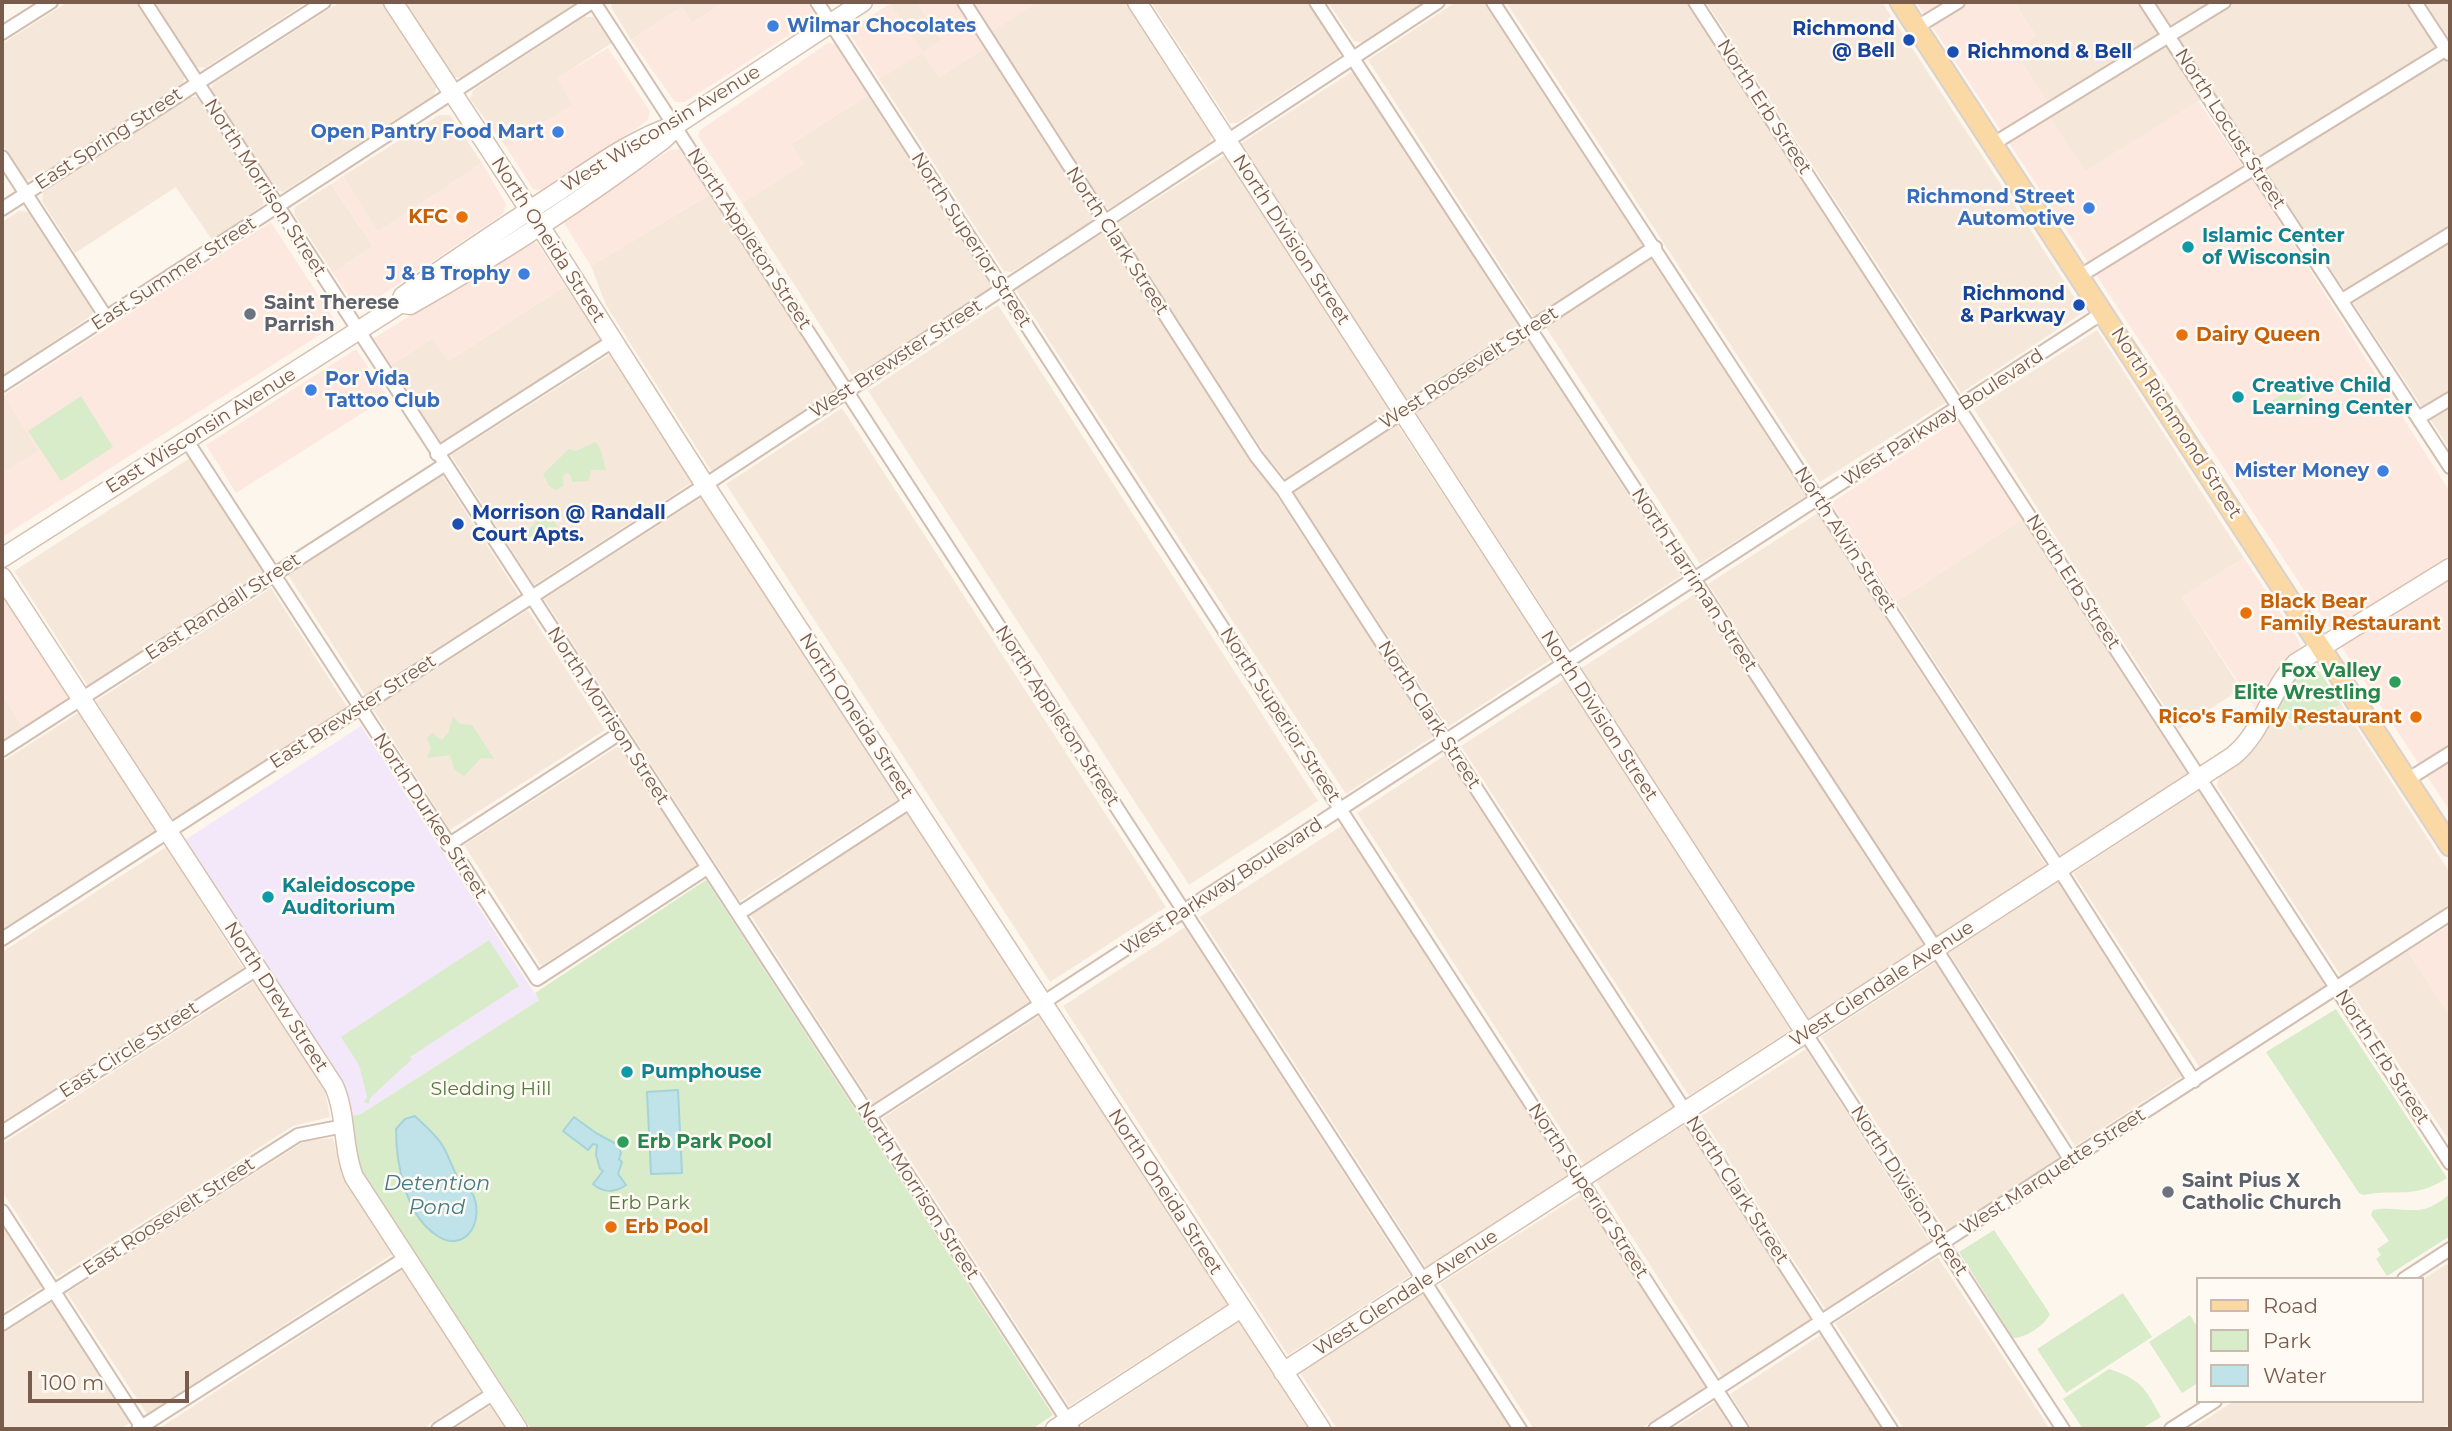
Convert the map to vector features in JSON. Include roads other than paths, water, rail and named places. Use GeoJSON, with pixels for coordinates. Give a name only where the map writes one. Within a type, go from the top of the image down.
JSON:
{"type":"FeatureCollection","features":[{"type":"Feature","properties":{"kind":"main road","name":"North Richmond Street"},"geometry":{"type":"LineString","coordinates":[[1900,2],[2450,846]]}},
{"type":"Feature","properties":{"kind":"street"},"geometry":{"type":"LineString","coordinates":[[2,33],[51,2]]}},
{"type":"Feature","properties":{"kind":"street","name":"North Morrison Street"},"geometry":{"type":"LineString","coordinates":[[145,2],[869,1116],[1065,1427]]}},
{"type":"Feature","properties":{"kind":"street","name":"East Spring Street"},"geometry":{"type":"LineString","coordinates":[[2,209],[324,2]]}},
{"type":"Feature","properties":{"kind":"street","name":"North Oneida Street"},"geometry":{"type":"LineString","coordinates":[[393,2],[1321,1429]]}},
{"type":"Feature","properties":{"kind":"street","name":"East Summer Street"},"geometry":{"type":"LineString","coordinates":[[2,385],[593,2]]}},
{"type":"Feature","properties":{"kind":"street","name":"North Appleton Street"},"geometry":{"type":"LineString","coordinates":[[593,2],[676,125],[1520,1429]]}},
{"type":"Feature","properties":{"kind":"street","name":"North Superior Street"},"geometry":{"type":"LineString","coordinates":[[817,2],[1742,1429]]}},
{"type":"Feature","properties":{"kind":"street","name":"West Wisconsin Avenue"},"geometry":{"type":"LineString","coordinates":[[535,218],[624,150],[658,131],[676,125],[863,2]]}},
{"type":"Feature","properties":{"kind":"street","name":"North Clark Street"},"geometry":{"type":"LineString","coordinates":[[964,2],[1256,456],[1283,490],[1891,1429]]}},
{"type":"Feature","properties":{"kind":"street","name":"North Division Street"},"geometry":{"type":"LineString","coordinates":[[1136,2],[2063,1429]]}},
{"type":"Feature","properties":{"kind":"street","name":"North Harriman Street"},"geometry":{"type":"LineString","coordinates":[[1316,2],[1936,949],[2070,1160]]}},
{"type":"Feature","properties":{"kind":"street","name":"West Brewster Street"},"geometry":{"type":"LineString","coordinates":[[705,485],[1438,2]]}},
{"type":"Feature","properties":{"kind":"street","name":"North Alvin Street"},"geometry":{"type":"LineString","coordinates":[[1493,2],[1655,247],[2194,1081]]}},
{"type":"Feature","properties":{"kind":"street","name":"North Erb Street"},"geometry":{"type":"LineString","coordinates":[[1695,2],[2450,1163]]}},
{"type":"Feature","properties":{"kind":"street"},"geometry":{"type":"LineString","coordinates":[[1917,27],[1958,2]]}},
{"type":"Feature","properties":{"kind":"street","name":"North Locust Street"},"geometry":{"type":"LineString","coordinates":[[2146,2],[2256,166],[2450,467]]}},
{"type":"Feature","properties":{"kind":"street"},"geometry":{"type":"LineString","coordinates":[[1993,144],[2224,2]]}},
{"type":"Feature","properties":{"kind":"street"},"geometry":{"type":"LineString","coordinates":[[2080,276],[2449,50],[2414,2]]}},
{"type":"Feature","properties":{"kind":"street"},"geometry":{"type":"LineString","coordinates":[[2,157],[106,317]]}},
{"type":"Feature","properties":{"kind":"street","name":"East Wisconsin Avenue"},"geometry":{"type":"LineString","coordinates":[[2,558],[400,304],[403,296],[453,260],[535,218]]}},
{"type":"Feature","properties":{"kind":"street"},"geometry":{"type":"LineString","coordinates":[[2342,300],[2450,234]]}},
{"type":"Feature","properties":{"kind":"street","name":"West Roosevelt Street"},"geometry":{"type":"LineString","coordinates":[[1283,490],[1655,247]]}},
{"type":"Feature","properties":{"kind":"street","name":"West Parkway Boulevard"},"geometry":{"type":"LineString","coordinates":[[869,1116],[2104,312]]}},
{"type":"Feature","properties":{"kind":"street","name":"East Randall Street"},"geometry":{"type":"LineString","coordinates":[[2,750],[275,574],[614,341]]}},
{"type":"Feature","properties":{"kind":"street"},"geometry":{"type":"LineString","coordinates":[[2418,418],[2450,399]]}},
{"type":"Feature","properties":{"kind":"street","name":"North Durkee Street"},"geometry":{"type":"LineString","coordinates":[[187,441],[537,979],[707,868]]}},
{"type":"Feature","properties":{"kind":"street","name":"East Brewster Street"},"geometry":{"type":"LineString","coordinates":[[2,939],[705,485]]}},
{"type":"Feature","properties":{"kind":"street","name":"West Glendale Avenue"},"geometry":{"type":"LineString","coordinates":[[1283,1372],[2243,748],[2259,728],[2273,694],[2296,663],[2450,568]]}},
{"type":"Feature","properties":{"kind":"street","name":"North Drew Street"},"geometry":{"type":"LineString","coordinates":[[2,577],[334,1086],[339,1097],[347,1156],[354,1177],[518,1429]]}},
{"type":"Feature","properties":{"kind":"street"},"geometry":{"type":"LineString","coordinates":[[448,845],[620,733]]}},
{"type":"Feature","properties":{"kind":"street"},"geometry":{"type":"LineString","coordinates":[[2407,780],[2450,753]]}},
{"type":"Feature","properties":{"kind":"street"},"geometry":{"type":"LineString","coordinates":[[738,914],[911,801]]}},
{"type":"Feature","properties":{"kind":"street","name":"West Marquette Street"},"geometry":{"type":"LineString","coordinates":[[1655,1429],[2450,914]]}},
{"type":"Feature","properties":{"kind":"street","name":"East Circle Street"},"geometry":{"type":"LineString","coordinates":[[2,1132],[257,969]]}},
{"type":"Feature","properties":{"kind":"street","name":"East Roosevelt Street"},"geometry":{"type":"LineString","coordinates":[[2,1324],[298,1135],[344,1126]]}},
{"type":"Feature","properties":{"kind":"street"},"geometry":{"type":"LineString","coordinates":[[2,1210],[141,1428],[407,1257]]}},
{"type":"Feature","properties":{"kind":"street"},"geometry":{"type":"LineString","coordinates":[[2407,1277],[2450,1249]]}},
{"type":"Feature","properties":{"kind":"street"},"geometry":{"type":"LineString","coordinates":[[1065,1427],[1241,1308]]}},
{"type":"Feature","properties":{"kind":"street"},"geometry":{"type":"LineString","coordinates":[[438,1429],[494,1393]]}},
{"type":"Feature","properties":{"kind":"street"},"geometry":{"type":"LineString","coordinates":[[2171,1429],[2212,1403]]}},
{"type":"Feature","properties":{"kind":"water"},"geometry":{"type":"Polygon","coordinates":[[[678,1090],[682,1173],[651,1174],[647,1092],[678,1090]]]}},
{"type":"Feature","properties":{"kind":"water","name":"Detention Pond"},"geometry":{"type":"Polygon","coordinates":[[[415,1116],[435,1135],[460,1182],[474,1197],[476,1217],[469,1234],[463,1239],[446,1240],[425,1226],[404,1187],[396,1129],[405,1119],[415,1116]]]}},
{"type":"Feature","properties":{"kind":"water"},"geometry":{"type":"Polygon","coordinates":[[[574,1117],[618,1145],[621,1153],[619,1159],[622,1162],[618,1174],[626,1185],[609,1191],[593,1184],[603,1171],[596,1155],[597,1145],[593,1144],[588,1150],[563,1131],[574,1117]]]}},
{"type":"Feature","properties":{"kind":"place","name":"Wilmar Chocolates"},"geometry":{"type":"Point","coordinates":[773,26]}},
{"type":"Feature","properties":{"kind":"place","name":"Richmond @ Bell"},"geometry":{"type":"Point","coordinates":[1909,40]}},
{"type":"Feature","properties":{"kind":"place","name":"Richmond & Bell"},"geometry":{"type":"Point","coordinates":[1953,52]}},
{"type":"Feature","properties":{"kind":"place","name":"Open Pantry Food Mart"},"geometry":{"type":"Point","coordinates":[558,132]}},
{"type":"Feature","properties":{"kind":"place","name":"Richmond Street Automotive"},"geometry":{"type":"Point","coordinates":[2089,208]}},
{"type":"Feature","properties":{"kind":"place","name":"KFC"},"geometry":{"type":"Point","coordinates":[462,217]}},
{"type":"Feature","properties":{"kind":"place","name":"Islamic Center of Wisconsin"},"geometry":{"type":"Point","coordinates":[2188,247]}},
{"type":"Feature","properties":{"kind":"place","name":"J & B Trophy"},"geometry":{"type":"Point","coordinates":[524,274]}},
{"type":"Feature","properties":{"kind":"place","name":"Richmond & Parkway"},"geometry":{"type":"Point","coordinates":[2079,305]}},
{"type":"Feature","properties":{"kind":"place","name":"Saint Therese Parrish"},"geometry":{"type":"Point","coordinates":[250,314]}},
{"type":"Feature","properties":{"kind":"place","name":"Dairy Queen"},"geometry":{"type":"Point","coordinates":[2182,335]}},
{"type":"Feature","properties":{"kind":"place","name":"Por Vida Tattoo Club"},"geometry":{"type":"Point","coordinates":[311,390]}},
{"type":"Feature","properties":{"kind":"place","name":"Creative Child Learning Center"},"geometry":{"type":"Point","coordinates":[2238,397]}},
{"type":"Feature","properties":{"kind":"place","name":"Mister Money"},"geometry":{"type":"Point","coordinates":[2383,471]}},
{"type":"Feature","properties":{"kind":"place","name":"Morrison @ Randall Court Apts."},"geometry":{"type":"Point","coordinates":[458,524]}},
{"type":"Feature","properties":{"kind":"place","name":"Black Bear Family Restaurant"},"geometry":{"type":"Point","coordinates":[2246,613]}},
{"type":"Feature","properties":{"kind":"place","name":"Fox Valley Elite Wrestling"},"geometry":{"type":"Point","coordinates":[2395,682]}},
{"type":"Feature","properties":{"kind":"place","name":"Rico's Family Restaurant"},"geometry":{"type":"Point","coordinates":[2416,717]}},
{"type":"Feature","properties":{"kind":"place","name":"Kaleidoscope Auditorium"},"geometry":{"type":"Point","coordinates":[268,897]}},
{"type":"Feature","properties":{"kind":"place","name":"Pumphouse"},"geometry":{"type":"Point","coordinates":[627,1072]}},
{"type":"Feature","properties":{"kind":"place","name":"Erb Park Pool"},"geometry":{"type":"Point","coordinates":[623,1142]}},
{"type":"Feature","properties":{"kind":"place","name":"Saint Pius X Catholic Church"},"geometry":{"type":"Point","coordinates":[2168,1192]}},
{"type":"Feature","properties":{"kind":"place","name":"Erb Pool"},"geometry":{"type":"Point","coordinates":[611,1227]}},
{"type":"Feature","properties":{"kind":"park label","name":"Sledding Hill"},"geometry":{"type":"Point","coordinates":[491,1089]}},
{"type":"Feature","properties":{"kind":"park label","name":"Erb Park"},"geometry":{"type":"Point","coordinates":[649,1203]}}]}
